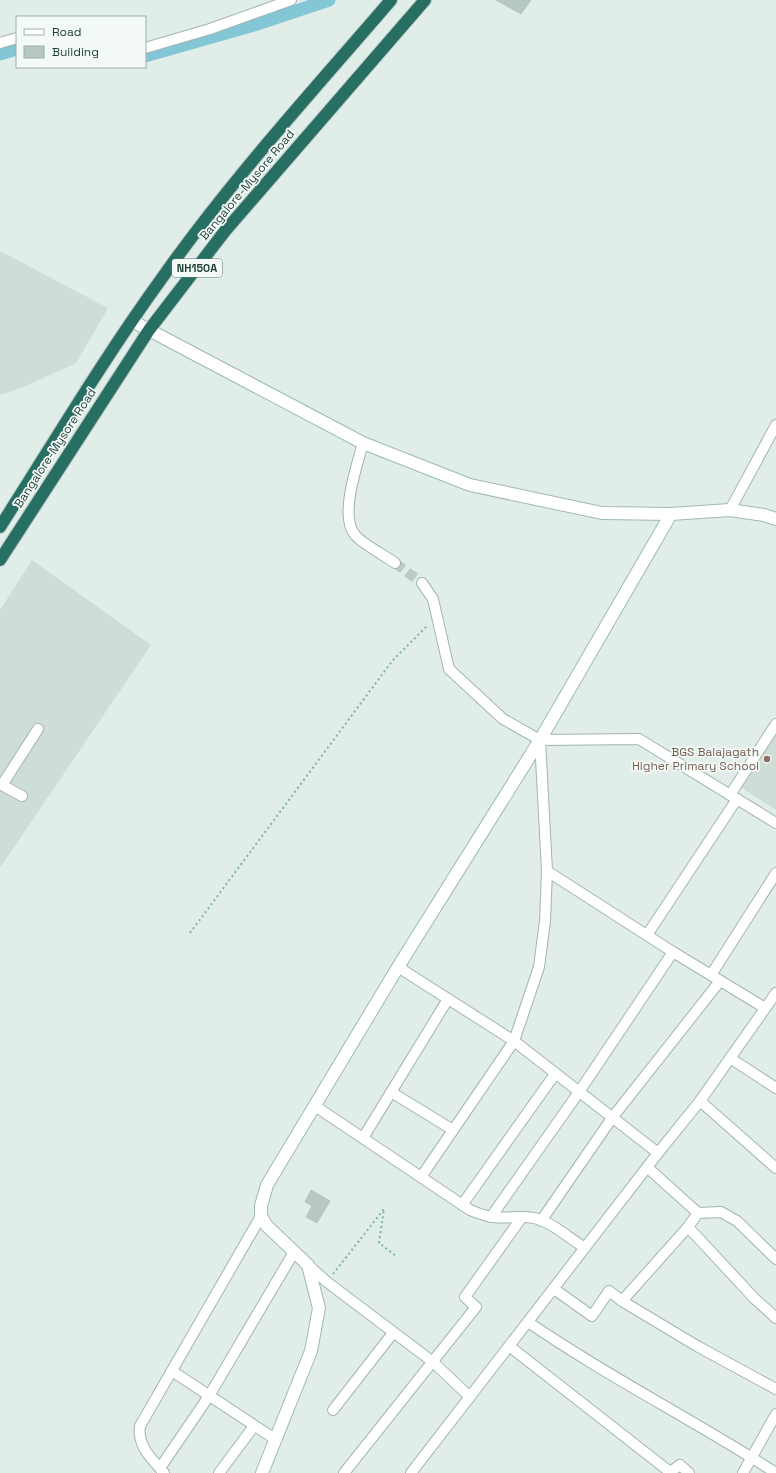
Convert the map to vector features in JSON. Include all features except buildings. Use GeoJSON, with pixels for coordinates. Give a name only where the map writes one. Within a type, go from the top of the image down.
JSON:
{"type":"FeatureCollection","features":[{"type":"Feature","properties":{"kind":"highway","name":"Bangalore-Mysore Road"},"geometry":{"type":"LineString","coordinates":[[0,527],[132,320],[184,248],[232,185],[391,0]]}},
{"type":"Feature","properties":{"kind":"highway","name":"Bangalore-Mysore Road"},"geometry":{"type":"LineString","coordinates":[[0,560],[149,330],[225,231],[425,0]]}},
{"type":"Feature","properties":{"kind":"street"},"geometry":{"type":"LineString","coordinates":[[146,48],[216,27],[291,0]]}},
{"type":"Feature","properties":{"kind":"street"},"geometry":{"type":"LineString","coordinates":[[0,43],[16,38]]}},
{"type":"Feature","properties":{"kind":"street"},"geometry":{"type":"LineString","coordinates":[[132,320],[363,444],[470,485],[602,513],[671,514],[730,510],[764,515],[776,519]]}},
{"type":"Feature","properties":{"kind":"street"},"geometry":{"type":"LineString","coordinates":[[730,510],[776,425]]}},
{"type":"Feature","properties":{"kind":"street"},"geometry":{"type":"LineString","coordinates":[[363,444],[351,484],[348,524],[356,536],[395,563]]}},
{"type":"Feature","properties":{"kind":"street"},"geometry":{"type":"LineString","coordinates":[[470,1397],[433,1362],[393,1333],[308,1266],[266,1225],[261,1216],[261,1206],[267,1185],[398,967],[540,740],[671,514]]}},
{"type":"Feature","properties":{"kind":"street"},"geometry":{"type":"LineString","coordinates":[[422,583],[434,599],[450,669],[503,719],[540,740],[640,739],[776,823]]}},
{"type":"Feature","properties":{"kind":"street"},"geometry":{"type":"LineString","coordinates":[[647,935],[733,797],[776,724]]}},
{"type":"Feature","properties":{"kind":"street"},"geometry":{"type":"LineString","coordinates":[[22,796],[1,785],[38,729]]}},
{"type":"Feature","properties":{"kind":"street"},"geometry":{"type":"LineString","coordinates":[[421,1177],[514,1041],[538,967],[545,921],[547,871],[540,740]]}},
{"type":"Feature","properties":{"kind":"street"},"geometry":{"type":"LineString","coordinates":[[547,871],[673,952],[765,1008]]}},
{"type":"Feature","properties":{"kind":"street"},"geometry":{"type":"LineString","coordinates":[[541,1221],[612,1118],[716,978],[776,873]]}},
{"type":"Feature","properties":{"kind":"street"},"geometry":{"type":"LineString","coordinates":[[491,1217],[579,1092],[673,952]]}},
{"type":"Feature","properties":{"kind":"street"},"geometry":{"type":"LineString","coordinates":[[398,967],[514,1041],[658,1153]]}},
{"type":"Feature","properties":{"kind":"street"},"geometry":{"type":"LineString","coordinates":[[416,1471],[509,1346],[700,1101],[776,993]]}},
{"type":"Feature","properties":{"kind":"street"},"geometry":{"type":"LineString","coordinates":[[363,1138],[448,999]]}},
{"type":"Feature","properties":{"kind":"street"},"geometry":{"type":"LineString","coordinates":[[730,1058],[776,1088]]}},
{"type":"Feature","properties":{"kind":"street"},"geometry":{"type":"LineString","coordinates":[[462,1205],[555,1074]]}},
{"type":"Feature","properties":{"kind":"street"},"geometry":{"type":"LineString","coordinates":[[391,1092],[453,1130]]}},
{"type":"Feature","properties":{"kind":"street"},"geometry":{"type":"LineString","coordinates":[[700,1101],[776,1168]]}},
{"type":"Feature","properties":{"kind":"street"},"geometry":{"type":"LineString","coordinates":[[315,1106],[462,1205],[483,1215],[491,1217],[535,1218],[585,1248]]}},
{"type":"Feature","properties":{"kind":"street"},"geometry":{"type":"LineString","coordinates":[[648,1168],[698,1213],[721,1212],[737,1221],[776,1259]]}},
{"type":"Feature","properties":{"kind":"street"},"geometry":{"type":"LineString","coordinates":[[622,1301],[688,1227],[698,1213]]}},
{"type":"Feature","properties":{"kind":"street"},"geometry":{"type":"LineString","coordinates":[[261,1216],[140,1426],[138,1435],[141,1444],[162,1470],[209,1396],[294,1252]]}},
{"type":"Feature","properties":{"kind":"street"},"geometry":{"type":"LineString","coordinates":[[344,1473],[476,1307],[465,1297],[522,1217]]}},
{"type":"Feature","properties":{"kind":"street"},"geometry":{"type":"LineString","coordinates":[[688,1227],[754,1298],[776,1318]]}},
{"type":"Feature","properties":{"kind":"street"},"geometry":{"type":"LineString","coordinates":[[262,1473],[311,1351],[319,1308],[308,1266]]}},
{"type":"Feature","properties":{"kind":"street"},"geometry":{"type":"LineString","coordinates":[[554,1289],[592,1316],[609,1291],[622,1301],[697,1346],[776,1389]]}},
{"type":"Feature","properties":{"kind":"street"},"geometry":{"type":"LineString","coordinates":[[528,1322],[555,1341],[642,1395],[752,1457],[776,1473]]}},
{"type":"Feature","properties":{"kind":"street"},"geometry":{"type":"LineString","coordinates":[[333,1410],[393,1333]]}},
{"type":"Feature","properties":{"kind":"street"},"geometry":{"type":"LineString","coordinates":[[509,1346],[670,1472],[680,1465],[689,1473]]}},
{"type":"Feature","properties":{"kind":"street"},"geometry":{"type":"LineString","coordinates":[[172,1371],[275,1439]]}},
{"type":"Feature","properties":{"kind":"street"},"geometry":{"type":"LineString","coordinates":[[743,1473],[776,1414]]}},
{"type":"Feature","properties":{"kind":"street"},"geometry":{"type":"LineString","coordinates":[[219,1473],[254,1426]]}},
{"type":"Feature","properties":{"kind":"path"},"geometry":{"type":"LineString","coordinates":[[190,933],[393,660],[426,626],[439,621]]}},
{"type":"Feature","properties":{"kind":"path"},"geometry":{"type":"LineString","coordinates":[[339,1266],[384,1208],[379,1243],[396,1256]]}},
{"type":"Feature","properties":{"kind":"shaded area"},"geometry":{"type":"Polygon","coordinates":[[[0,251],[108,308],[76,363],[21,388],[0,395],[0,251]]]}},
{"type":"Feature","properties":{"kind":"shaded area"},"geometry":{"type":"Polygon","coordinates":[[[32,560],[151,645],[0,868],[0,610],[32,560]]]}},
{"type":"Feature","properties":{"kind":"shaded area","name":"BGS Balajagath Higher Primary School"},"geometry":{"type":"Polygon","coordinates":[[[776,731],[776,810],[739,786],[776,731]]]}},
{"type":"Feature","properties":{"kind":"waterway"},"geometry":{"type":"LineString","coordinates":[[146,56],[254,25],[329,0]]}},
{"type":"Feature","properties":{"kind":"waterway"},"geometry":{"type":"LineString","coordinates":[[0,54],[16,49]]}},
{"type":"Feature","properties":{"kind":"tunnel"},"geometry":{"type":"LineString","coordinates":[[395,563],[422,583]]}},
{"type":"Feature","properties":{"kind":"place","name":"BGS Balajagath Higher Primary School"},"geometry":{"type":"Point","coordinates":[767,759]}}]}
